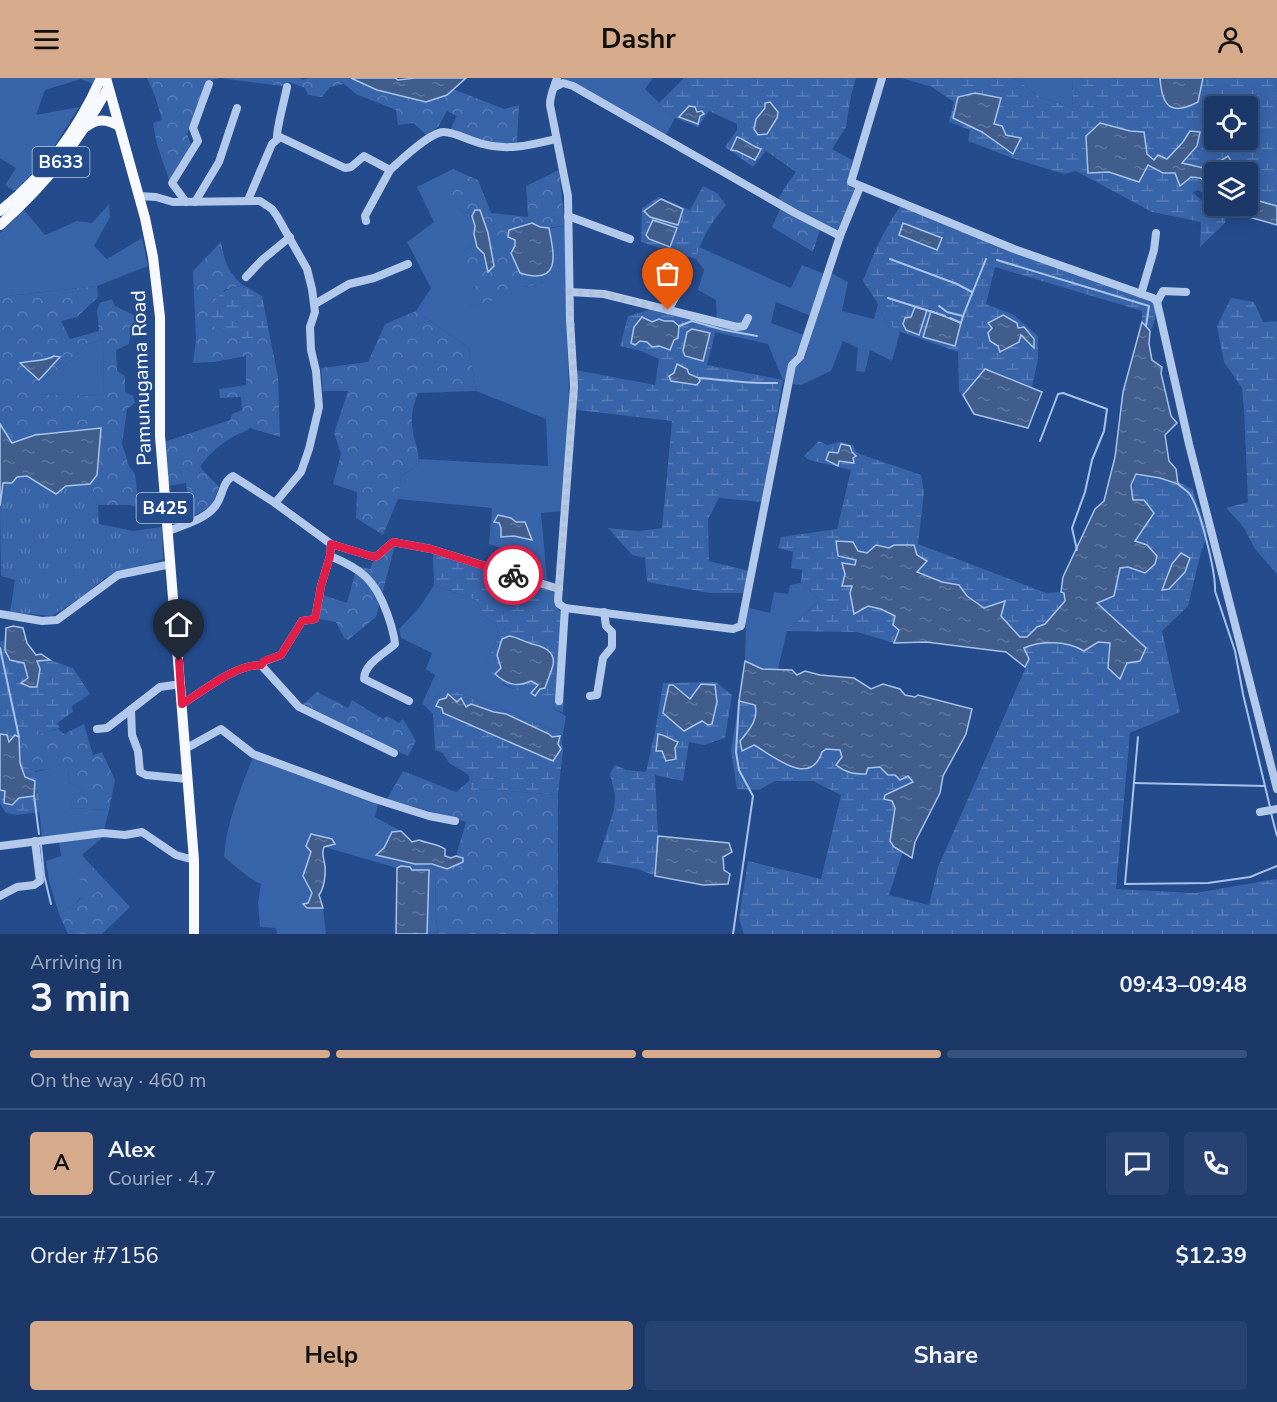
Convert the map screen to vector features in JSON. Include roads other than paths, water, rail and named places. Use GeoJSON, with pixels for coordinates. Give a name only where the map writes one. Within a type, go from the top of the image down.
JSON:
{"type":"FeatureCollection","features":[{"type":"Feature","properties":{"kind":"main road","name":"Pamunugama Road"},"geometry":{"type":"LineString","coordinates":[[105,81],[139,196],[153,256],[160,316],[160,436],[194,860],[194,934]]}},
{"type":"Feature","properties":{"kind":"main road","name":"B633"},"geometry":{"type":"LineString","coordinates":[[0,225],[42,185],[72,148],[86,127],[105,81]]}},
{"type":"Feature","properties":{"kind":"main road","name":"B633"},"geometry":{"type":"LineString","coordinates":[[0,211],[30,184],[54,157],[105,81]]}},
{"type":"Feature","properties":{"kind":"main road"},"geometry":{"type":"LineString","coordinates":[[86,127],[100,120],[119,126]]}},
{"type":"Feature","properties":{"kind":"street"},"geometry":{"type":"LineString","coordinates":[[882,78],[851,182],[1014,249],[1153,298],[1157,302],[1189,444],[1277,789]]}},
{"type":"Feature","properties":{"kind":"street"},"geometry":{"type":"LineString","coordinates":[[840,236],[795,213],[573,86],[556,82],[550,94],[556,139],[568,196],[574,387],[559,604],[565,608],[733,628],[741,626],[786,386],[792,365],[800,357],[840,236],[860,187]]}},
{"type":"Feature","properties":{"kind":"street"},"geometry":{"type":"LineString","coordinates":[[191,202],[172,183],[198,141],[193,128],[209,84]]}},
{"type":"Feature","properties":{"kind":"street"},"geometry":{"type":"LineString","coordinates":[[248,200],[272,144],[277,138],[287,87]]}},
{"type":"Feature","properties":{"kind":"street"},"geometry":{"type":"LineString","coordinates":[[191,202],[219,162],[237,108]]}},
{"type":"Feature","properties":{"kind":"street"},"geometry":{"type":"LineString","coordinates":[[366,221],[365,216],[390,170],[433,135],[442,132],[499,147],[525,147],[556,139]]}},
{"type":"Feature","properties":{"kind":"street"},"geometry":{"type":"LineString","coordinates":[[277,138],[283,138],[345,168],[351,167],[364,156],[390,170]]}},
{"type":"Feature","properties":{"kind":"street"},"geometry":{"type":"LineString","coordinates":[[139,196],[156,197],[173,202],[260,201],[272,209],[307,269],[315,304],[310,327],[319,407],[301,472],[275,503]]}},
{"type":"Feature","properties":{"kind":"street"},"geometry":{"type":"LineString","coordinates":[[568,216],[630,239]]}},
{"type":"Feature","properties":{"kind":"street"},"geometry":{"type":"LineString","coordinates":[[1141,294],[1154,250],[1156,233]]}},
{"type":"Feature","properties":{"kind":"street"},"geometry":{"type":"LineString","coordinates":[[246,277],[262,260],[290,237]]}},
{"type":"Feature","properties":{"kind":"street"},"geometry":{"type":"LineString","coordinates":[[315,304],[349,284],[374,278],[408,264]]}},
{"type":"Feature","properties":{"kind":"street"},"geometry":{"type":"LineString","coordinates":[[668,310],[684,282],[671,275]]}},
{"type":"Feature","properties":{"kind":"street"},"geometry":{"type":"LineString","coordinates":[[1157,302],[1163,291],[1186,292]]}},
{"type":"Feature","properties":{"kind":"street"},"geometry":{"type":"LineString","coordinates":[[570,292],[604,294],[737,327],[744,326],[748,318]]}},
{"type":"Feature","properties":{"kind":"street"},"geometry":{"type":"LineString","coordinates":[[169,531],[205,515],[216,507],[228,478],[233,476],[331,544],[374,557],[393,542],[401,543],[431,549],[559,589]]}},
{"type":"Feature","properties":{"kind":"street"},"geometry":{"type":"LineString","coordinates":[[182,704],[250,665],[261,665],[264,661],[281,655],[302,621],[315,619],[331,544]]}},
{"type":"Feature","properties":{"kind":"street"},"geometry":{"type":"LineString","coordinates":[[330,556],[364,574],[374,584],[394,633],[395,644],[370,664],[364,673],[364,680],[409,701]]}},
{"type":"Feature","properties":{"kind":"street"},"geometry":{"type":"LineString","coordinates":[[0,614],[42,621],[57,620],[118,575],[171,564]]}},
{"type":"Feature","properties":{"kind":"street"},"geometry":{"type":"LineString","coordinates":[[559,701],[565,608]]}},
{"type":"Feature","properties":{"kind":"street"},"geometry":{"type":"LineString","coordinates":[[590,696],[597,695],[603,658],[612,647],[612,632],[606,626],[604,612]]}},
{"type":"Feature","properties":{"kind":"street"},"geometry":{"type":"LineString","coordinates":[[261,665],[299,707],[394,753]]}},
{"type":"Feature","properties":{"kind":"street"},"geometry":{"type":"LineString","coordinates":[[97,729],[107,728],[160,687],[181,684]]}},
{"type":"Feature","properties":{"kind":"street"},"geometry":{"type":"LineString","coordinates":[[130,710],[132,735],[138,751],[140,772],[146,775],[187,778]]}},
{"type":"Feature","properties":{"kind":"street"},"geometry":{"type":"LineString","coordinates":[[185,749],[221,729],[253,754],[375,799],[429,816],[455,821]]}},
{"type":"Feature","properties":{"kind":"street"},"geometry":{"type":"LineString","coordinates":[[1262,812],[1277,809]]}},
{"type":"Feature","properties":{"kind":"street"},"geometry":{"type":"LineString","coordinates":[[0,846],[103,833],[125,835],[142,832],[176,855],[194,860]]}},
{"type":"Feature","properties":{"kind":"street"},"geometry":{"type":"LineString","coordinates":[[0,896],[17,887],[34,885],[40,881],[35,841]]}},
{"type":"Feature","properties":{"kind":"water"},"geometry":{"type":"Polygon","coordinates":[[[351,78],[395,78],[398,80],[466,78],[447,95],[426,102],[377,90],[351,78]]]}},
{"type":"Feature","properties":{"kind":"water"},"geometry":{"type":"Polygon","coordinates":[[[1160,78],[1203,78],[1198,102],[1181,108],[1170,106],[1163,96],[1160,78]]]}},
{"type":"Feature","properties":{"kind":"water"},"geometry":{"type":"Polygon","coordinates":[[[975,93],[1001,98],[994,124],[1002,126],[1006,135],[1021,138],[1013,154],[982,132],[953,118],[958,97],[975,93]]]}},
{"type":"Feature","properties":{"kind":"water"},"geometry":{"type":"Polygon","coordinates":[[[770,102],[778,112],[777,118],[767,134],[758,135],[754,129],[756,119],[765,108],[765,103],[770,102]]]}},
{"type":"Feature","properties":{"kind":"water"},"geometry":{"type":"Polygon","coordinates":[[[689,106],[695,107],[697,112],[702,111],[704,114],[700,116],[698,124],[679,117],[689,106]]]}},
{"type":"Feature","properties":{"kind":"water"},"geometry":{"type":"Polygon","coordinates":[[[1100,123],[1130,131],[1144,132],[1147,154],[1154,160],[1158,155],[1167,159],[1190,131],[1200,132],[1197,146],[1182,163],[1204,168],[1204,180],[1191,177],[1180,186],[1175,173],[1163,173],[1148,165],[1139,182],[1109,172],[1088,173],[1086,136],[1100,123]]]}},
{"type":"Feature","properties":{"kind":"water"},"geometry":{"type":"Polygon","coordinates":[[[737,137],[761,149],[755,160],[731,150],[737,137]]]}},
{"type":"Feature","properties":{"kind":"water"},"geometry":{"type":"Polygon","coordinates":[[[1228,156],[1231,162],[1219,162],[1228,156]]]}},
{"type":"Feature","properties":{"kind":"water"},"geometry":{"type":"Polygon","coordinates":[[[661,199],[683,209],[678,225],[650,217],[644,211],[661,199]]]}},
{"type":"Feature","properties":{"kind":"water"},"geometry":{"type":"Polygon","coordinates":[[[1258,201],[1277,206],[1277,225],[1249,217],[1258,216],[1258,201]]]}},
{"type":"Feature","properties":{"kind":"water"},"geometry":{"type":"Polygon","coordinates":[[[475,210],[480,210],[488,233],[494,266],[488,272],[484,254],[477,247],[474,234],[475,226],[472,216],[475,210]]]}},
{"type":"Feature","properties":{"kind":"water"},"geometry":{"type":"Polygon","coordinates":[[[653,220],[677,228],[670,247],[649,239],[646,235],[653,220]]]}},
{"type":"Feature","properties":{"kind":"water"},"geometry":{"type":"Polygon","coordinates":[[[532,223],[549,228],[552,265],[543,275],[520,273],[511,253],[515,240],[508,237],[509,230],[532,223]]]}},
{"type":"Feature","properties":{"kind":"water"},"geometry":{"type":"Polygon","coordinates":[[[903,223],[942,238],[937,250],[899,235],[903,223]]]}},
{"type":"Feature","properties":{"kind":"water"},"geometry":{"type":"Polygon","coordinates":[[[915,307],[927,310],[919,335],[906,330],[903,324],[905,318],[911,317],[915,307]]]}},
{"type":"Feature","properties":{"kind":"water"},"geometry":{"type":"Polygon","coordinates":[[[931,311],[961,323],[955,346],[923,337],[931,311]]]}},
{"type":"Feature","properties":{"kind":"water"},"geometry":{"type":"Polygon","coordinates":[[[1003,315],[1017,323],[1018,328],[1024,327],[1034,339],[1034,348],[1021,335],[1019,342],[1000,352],[998,346],[990,341],[988,333],[992,328],[988,323],[1003,315]]]}},
{"type":"Feature","properties":{"kind":"water"},"geometry":{"type":"Polygon","coordinates":[[[642,317],[652,322],[659,319],[673,321],[679,326],[678,338],[674,340],[670,350],[659,346],[652,347],[647,342],[640,341],[635,345],[631,343],[634,327],[642,317]]]}},
{"type":"Feature","properties":{"kind":"water"},"geometry":{"type":"Polygon","coordinates":[[[1142,322],[1150,331],[1149,344],[1152,360],[1162,367],[1161,373],[1171,416],[1177,423],[1165,435],[1169,461],[1176,469],[1178,484],[1136,474],[1131,485],[1133,500],[1144,500],[1154,513],[1135,541],[1147,545],[1157,556],[1155,564],[1145,573],[1128,567],[1120,568],[1114,596],[1097,603],[1146,648],[1140,661],[1127,663],[1120,679],[1108,668],[1110,643],[1098,642],[1084,651],[1070,645],[1046,643],[1024,648],[1029,659],[1025,667],[1006,652],[926,642],[894,643],[899,630],[893,625],[895,616],[868,606],[854,614],[850,593],[852,586],[842,586],[845,574],[842,563],[855,565],[856,560],[838,556],[836,541],[853,542],[858,551],[867,553],[876,545],[889,548],[894,545],[914,545],[917,555],[927,561],[917,572],[942,582],[959,585],[967,596],[984,608],[1005,601],[1001,616],[1020,637],[1027,637],[1037,627],[1045,624],[1065,601],[1064,593],[1061,592],[1063,577],[1095,509],[1104,501],[1115,457],[1123,392],[1142,322]]]}},
{"type":"Feature","properties":{"kind":"water"},"geometry":{"type":"Polygon","coordinates":[[[692,329],[710,333],[703,361],[685,356],[683,351],[687,332],[692,329]]]}},
{"type":"Feature","properties":{"kind":"water"},"geometry":{"type":"Polygon","coordinates":[[[54,356],[60,357],[39,380],[20,363],[42,360],[54,356]]]}},
{"type":"Feature","properties":{"kind":"water"},"geometry":{"type":"Polygon","coordinates":[[[677,364],[687,369],[689,374],[699,378],[697,385],[671,381],[669,376],[674,373],[677,364]]]}},
{"type":"Feature","properties":{"kind":"water"},"geometry":{"type":"Polygon","coordinates":[[[985,369],[1042,392],[1028,428],[974,414],[963,395],[985,369]]]}},
{"type":"Feature","properties":{"kind":"water"},"geometry":{"type":"Polygon","coordinates":[[[0,424],[12,443],[35,435],[101,428],[97,475],[90,484],[66,486],[56,494],[27,476],[17,477],[12,483],[3,483],[0,506],[0,424]]]}},
{"type":"Feature","properties":{"kind":"water"},"geometry":{"type":"Polygon","coordinates":[[[841,444],[850,446],[856,456],[853,458],[854,463],[839,461],[838,466],[826,460],[829,452],[838,453],[841,444]]]}},
{"type":"Feature","properties":{"kind":"water"},"geometry":{"type":"Polygon","coordinates":[[[498,515],[511,518],[516,522],[525,522],[532,540],[514,536],[501,537],[499,523],[494,522],[498,515]]]}},
{"type":"Feature","properties":{"kind":"water"},"geometry":{"type":"Polygon","coordinates":[[[1181,553],[1190,558],[1185,572],[1169,589],[1162,590],[1172,564],[1181,553]]]}},
{"type":"Feature","properties":{"kind":"water"},"geometry":{"type":"Polygon","coordinates":[[[13,626],[23,628],[27,643],[36,655],[41,654],[50,660],[37,661],[40,669],[37,687],[21,683],[28,678],[24,663],[10,660],[5,650],[6,628],[13,626]]]}},
{"type":"Feature","properties":{"kind":"water"},"geometry":{"type":"Polygon","coordinates":[[[509,636],[544,648],[552,656],[553,665],[545,688],[540,689],[535,696],[531,693],[538,685],[531,681],[512,684],[495,674],[501,668],[497,655],[502,639],[509,636]]]}},
{"type":"Feature","properties":{"kind":"water"},"geometry":{"type":"Polygon","coordinates":[[[745,661],[762,669],[792,670],[797,675],[805,671],[820,675],[854,678],[871,689],[883,684],[900,689],[905,695],[915,697],[918,695],[972,709],[966,734],[943,776],[940,793],[915,842],[912,858],[894,847],[890,841],[895,808],[892,801],[884,799],[885,795],[913,782],[908,776],[900,780],[895,775],[888,775],[880,767],[868,768],[866,774],[847,771],[836,765],[842,757],[840,750],[826,749],[816,763],[809,768],[801,769],[782,762],[754,745],[742,751],[740,741],[756,715],[755,705],[739,701],[745,661]]]}},
{"type":"Feature","properties":{"kind":"water"},"geometry":{"type":"Polygon","coordinates":[[[701,684],[715,685],[717,702],[712,724],[708,725],[702,721],[684,731],[663,713],[669,685],[673,685],[690,699],[701,684]]]}},
{"type":"Feature","properties":{"kind":"water"},"geometry":{"type":"Polygon","coordinates":[[[448,694],[457,702],[461,698],[466,707],[471,704],[506,714],[552,737],[560,736],[558,744],[561,749],[553,761],[443,713],[442,708],[436,706],[439,700],[446,698],[448,694]]]}},
{"type":"Feature","properties":{"kind":"water"},"geometry":{"type":"Polygon","coordinates":[[[0,734],[7,735],[9,742],[15,735],[19,737],[20,763],[25,777],[35,781],[34,796],[19,798],[12,805],[4,803],[5,791],[0,790],[0,734]]]}},
{"type":"Feature","properties":{"kind":"water"},"geometry":{"type":"Polygon","coordinates":[[[658,734],[678,742],[675,748],[676,759],[666,761],[662,751],[656,751],[658,734]]]}},
{"type":"Feature","properties":{"kind":"water"},"geometry":{"type":"Polygon","coordinates":[[[401,831],[412,842],[419,840],[438,846],[445,849],[445,856],[463,858],[463,862],[447,869],[432,864],[415,864],[376,855],[384,848],[392,832],[401,831]]]}},
{"type":"Feature","properties":{"kind":"water"},"geometry":{"type":"Polygon","coordinates":[[[311,834],[332,839],[335,844],[323,849],[325,877],[319,895],[323,908],[307,908],[303,904],[308,903],[312,893],[303,876],[311,852],[306,846],[311,834]]]}},
{"type":"Feature","properties":{"kind":"water"},"geometry":{"type":"Polygon","coordinates":[[[658,836],[729,843],[732,852],[723,857],[724,870],[730,874],[728,884],[703,885],[655,876],[658,836]]]}},
{"type":"Feature","properties":{"kind":"water"},"geometry":{"type":"Polygon","coordinates":[[[410,867],[412,870],[429,870],[427,934],[396,934],[397,868],[410,867]]]}},
{"type":"Feature","properties":{"kind":"waterway"},"geometry":{"type":"LineString","coordinates":[[890,259],[957,284],[972,292]]}},
{"type":"Feature","properties":{"kind":"waterway"},"geometry":{"type":"LineString","coordinates":[[939,306],[947,312],[963,316],[986,259]]}},
{"type":"Feature","properties":{"kind":"waterway"},"geometry":{"type":"LineString","coordinates":[[997,260],[1149,306],[1146,326]]}},
{"type":"Feature","properties":{"kind":"waterway"},"geometry":{"type":"LineString","coordinates":[[888,298],[945,316]]}},
{"type":"Feature","properties":{"kind":"waterway"},"geometry":{"type":"LineString","coordinates":[[950,318],[961,323],[963,316]]}},
{"type":"Feature","properties":{"kind":"waterway"},"geometry":{"type":"LineString","coordinates":[[679,326],[692,321],[757,336]]}},
{"type":"Feature","properties":{"kind":"waterway"},"geometry":{"type":"LineString","coordinates":[[699,378],[777,383]]}},
{"type":"Feature","properties":{"kind":"waterway"},"geometry":{"type":"LineString","coordinates":[[1040,441],[1058,394],[1063,393],[1107,409],[1104,431],[1092,460],[1085,492],[1072,528],[1077,550]]}},
{"type":"Feature","properties":{"kind":"waterway"},"geometry":{"type":"LineString","coordinates":[[1178,484],[1189,493],[1202,525],[1213,570],[1215,591],[1235,651],[1270,807]]}},
{"type":"Feature","properties":{"kind":"waterway"},"geometry":{"type":"LineString","coordinates":[[0,648],[19,737]]}},
{"type":"Feature","properties":{"kind":"waterway"},"geometry":{"type":"LineString","coordinates":[[733,934],[753,796],[739,770],[736,752],[739,701]]}},
{"type":"Feature","properties":{"kind":"waterway"},"geometry":{"type":"LineString","coordinates":[[1138,737],[1125,884],[1208,883],[1250,877],[1277,866]]}},
{"type":"Feature","properties":{"kind":"waterway"},"geometry":{"type":"LineString","coordinates":[[1134,783],[1265,786]]}},
{"type":"Feature","properties":{"kind":"waterway"},"geometry":{"type":"LineString","coordinates":[[34,796],[39,834]]}},
{"type":"Feature","properties":{"kind":"waterway"},"geometry":{"type":"LineString","coordinates":[[1271,813],[1277,836]]}},
{"type":"Feature","properties":{"kind":"waterway"},"geometry":{"type":"LineString","coordinates":[[41,845],[44,875],[51,904]]}}]}
